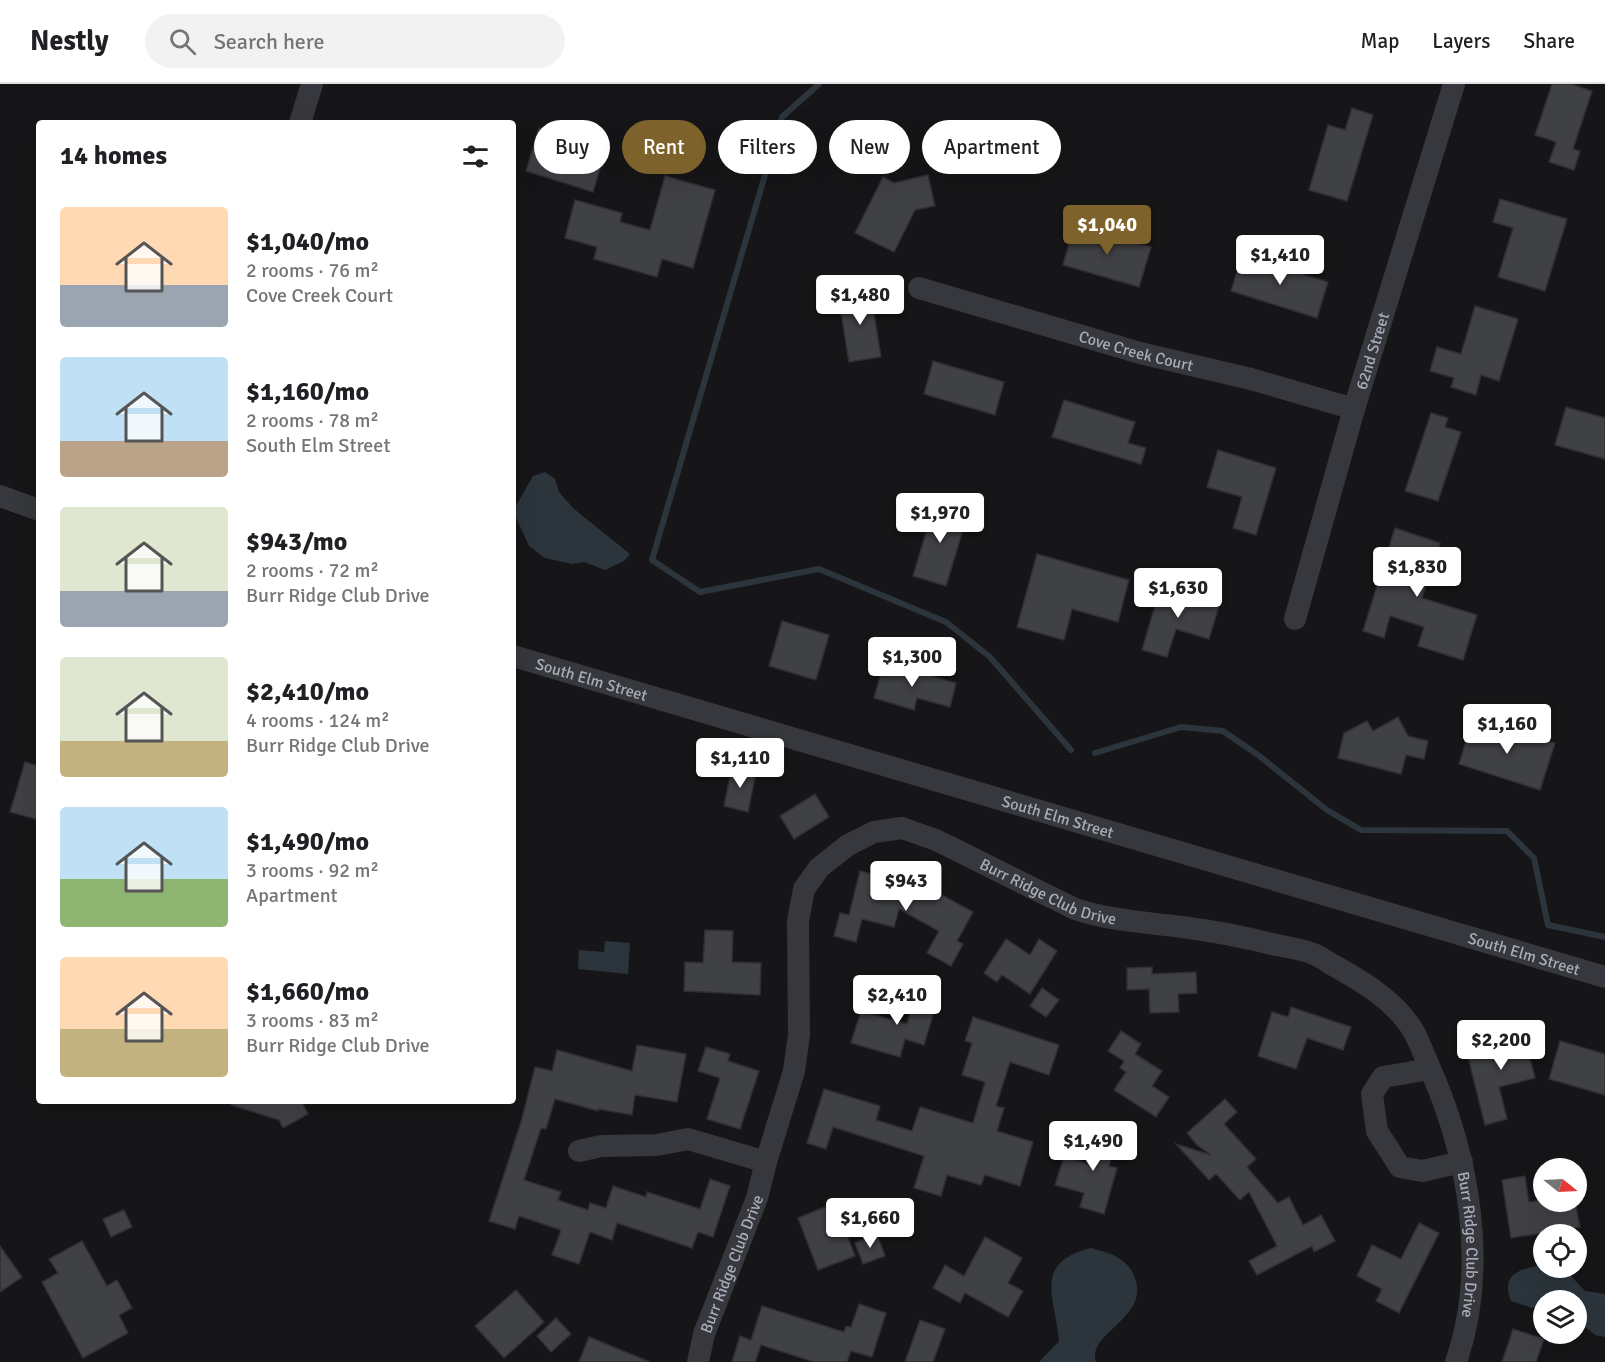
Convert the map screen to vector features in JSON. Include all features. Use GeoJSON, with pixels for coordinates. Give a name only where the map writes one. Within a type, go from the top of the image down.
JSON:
{"type":"FeatureCollection","features":[{"type":"Feature","properties":{"kind":"street"},"geometry":{"type":"LineString","coordinates":[[301,120],[312,84]]}},
{"type":"Feature","properties":{"kind":"street","name":"62nd Street"},"geometry":{"type":"LineString","coordinates":[[1295,619],[1354,409],[1454,84]]}},
{"type":"Feature","properties":{"kind":"street","name":"Cove Creek Court"},"geometry":{"type":"LineString","coordinates":[[919,288],[1140,352],[1251,379],[1354,409]]}},
{"type":"Feature","properties":{"kind":"street"},"geometry":{"type":"LineString","coordinates":[[0,496],[36,509]]}},
{"type":"Feature","properties":{"kind":"street","name":"South Elm Street"},"geometry":{"type":"LineString","coordinates":[[516,657],[1605,977]]}},
{"type":"Feature","properties":{"kind":"street","name":"Burr Ridge Club Drive"},"geometry":{"type":"LineString","coordinates":[[698,1362],[704,1334],[757,1198],[796,1062],[799,1035],[798,921],[804,889],[819,868],[848,845],[874,832],[902,828],[936,840],[1075,909],[1095,916],[1137,924],[1213,932],[1311,953],[1377,991],[1414,1032],[1448,1113],[1462,1162],[1472,1239],[1465,1335],[1456,1362]]}},
{"type":"Feature","properties":{"kind":"street","name":"Burr Ridge Club Drive"},"geometry":{"type":"LineString","coordinates":[[1430,1069],[1383,1077],[1372,1094],[1377,1131],[1400,1167],[1422,1171],[1462,1162]]}},
{"type":"Feature","properties":{"kind":"street"},"geometry":{"type":"LineString","coordinates":[[579,1151],[601,1146],[657,1145],[688,1139],[766,1162]]}},
{"type":"Feature","properties":{"kind":"shaded area"},"geometry":{"type":"Polygon","coordinates":[[[545,472],[555,479],[559,492],[574,509],[630,554],[624,561],[605,570],[584,562],[572,564],[545,558],[529,546],[516,518],[516,506],[533,476],[545,472]]]}},
{"type":"Feature","properties":{"kind":"shaded area"},"geometry":{"type":"Polygon","coordinates":[[[605,941],[630,943],[628,974],[578,969],[579,950],[604,952],[605,941]]]}},
{"type":"Feature","properties":{"kind":"shaded area"},"geometry":{"type":"Polygon","coordinates":[[[1091,1248],[1111,1254],[1123,1261],[1132,1271],[1137,1292],[1134,1304],[1127,1315],[1100,1342],[1095,1352],[1096,1362],[1039,1362],[1059,1341],[1051,1284],[1054,1273],[1060,1263],[1072,1255],[1091,1248]]]}},
{"type":"Feature","properties":{"kind":"shaded area"},"geometry":{"type":"Polygon","coordinates":[[[1533,1267],[1533,1278],[1572,1278],[1584,1290],[1533,1290],[1532,1308],[1511,1301],[1508,1292],[1510,1279],[1514,1274],[1533,1267]]]}},
{"type":"Feature","properties":{"kind":"shaded area"},"geometry":{"type":"Polygon","coordinates":[[[1587,1291],[1605,1294],[1605,1337],[1595,1335],[1587,1328],[1587,1291]]]}},
{"type":"Feature","properties":{"kind":"building"},"geometry":{"type":"Polygon","coordinates":[[[1552,84],[1571,84],[1592,91],[1573,149],[1580,151],[1574,170],[1549,162],[1556,142],[1535,135],[1552,84]]]}},
{"type":"Feature","properties":{"kind":"building"},"geometry":{"type":"Polygon","coordinates":[[[1352,108],[1373,115],[1347,201],[1309,190],[1328,125],[1345,130],[1352,108]]]}},
{"type":"Feature","properties":{"kind":"building"},"geometry":{"type":"Polygon","coordinates":[[[534,145],[534,174],[526,171],[534,145]]]}},
{"type":"Feature","properties":{"kind":"building"},"geometry":{"type":"Polygon","coordinates":[[[536,174],[598,174],[593,192],[536,174]]]}},
{"type":"Feature","properties":{"kind":"building"},"geometry":{"type":"Polygon","coordinates":[[[928,175],[935,206],[915,210],[894,252],[855,233],[883,177],[894,183],[928,175]]]}},
{"type":"Feature","properties":{"kind":"building"},"geometry":{"type":"Polygon","coordinates":[[[665,176],[715,190],[693,268],[662,259],[657,277],[594,259],[597,247],[565,238],[575,200],[622,213],[620,222],[650,230],[665,176]]]}},
{"type":"Feature","properties":{"kind":"building"},"geometry":{"type":"Polygon","coordinates":[[[1500,199],[1567,219],[1545,291],[1498,277],[1513,228],[1493,222],[1500,199]]]}},
{"type":"Feature","properties":{"kind":"building"},"geometry":{"type":"Polygon","coordinates":[[[1074,226],[1151,247],[1139,287],[1063,265],[1074,226]]]}},
{"type":"Feature","properties":{"kind":"building"},"geometry":{"type":"Polygon","coordinates":[[[1242,255],[1328,282],[1317,318],[1231,291],[1242,255]]]}},
{"type":"Feature","properties":{"kind":"building"},"geometry":{"type":"Polygon","coordinates":[[[870,289],[881,357],[849,362],[838,294],[870,289]]]}},
{"type":"Feature","properties":{"kind":"building"},"geometry":{"type":"Polygon","coordinates":[[[1475,306],[1518,319],[1499,381],[1481,375],[1476,395],[1451,387],[1454,378],[1430,371],[1437,347],[1461,354],[1475,306]]]}},
{"type":"Feature","properties":{"kind":"building"},"geometry":{"type":"Polygon","coordinates":[[[933,361],[1004,382],[995,415],[924,394],[933,361]]]}},
{"type":"Feature","properties":{"kind":"building"},"geometry":{"type":"Polygon","coordinates":[[[1064,400],[1135,422],[1128,443],[1146,448],[1141,464],[1052,437],[1064,400]]]}},
{"type":"Feature","properties":{"kind":"building"},"geometry":{"type":"Polygon","coordinates":[[[1566,407],[1605,418],[1605,459],[1555,445],[1566,407]]]}},
{"type":"Feature","properties":{"kind":"building"},"geometry":{"type":"Polygon","coordinates":[[[1431,413],[1448,418],[1445,427],[1461,432],[1438,501],[1405,491],[1431,413]]]}},
{"type":"Feature","properties":{"kind":"building"},"geometry":{"type":"Polygon","coordinates":[[[1218,450],[1276,468],[1256,535],[1233,528],[1242,497],[1207,487],[1218,450]]]}},
{"type":"Feature","properties":{"kind":"building"},"geometry":{"type":"Polygon","coordinates":[[[935,503],[968,513],[946,586],[913,576],[935,503]]]}},
{"type":"Feature","properties":{"kind":"building"},"geometry":{"type":"Polygon","coordinates":[[[1395,528],[1440,543],[1422,598],[1477,615],[1463,660],[1418,646],[1424,627],[1390,616],[1384,638],[1363,631],[1395,528]]]}},
{"type":"Feature","properties":{"kind":"building"},"geometry":{"type":"Polygon","coordinates":[[[1037,554],[1129,580],[1118,622],[1072,609],[1064,640],[1017,627],[1037,554]]]}},
{"type":"Feature","properties":{"kind":"building"},"geometry":{"type":"Polygon","coordinates":[[[1161,585],[1220,603],[1209,639],[1176,629],[1167,657],[1142,650],[1161,585]]]}},
{"type":"Feature","properties":{"kind":"building"},"geometry":{"type":"Polygon","coordinates":[[[782,621],[829,635],[816,680],[769,666],[782,621]]]}},
{"type":"Feature","properties":{"kind":"building"},"geometry":{"type":"Polygon","coordinates":[[[884,662],[956,683],[950,707],[917,698],[914,710],[874,698],[884,662]]]}},
{"type":"Feature","properties":{"kind":"building"},"geometry":{"type":"Polygon","coordinates":[[[1398,717],[1408,736],[1428,741],[1424,759],[1406,755],[1401,774],[1338,758],[1344,733],[1367,721],[1373,731],[1398,717]]]}},
{"type":"Feature","properties":{"kind":"building"},"geometry":{"type":"Polygon","coordinates":[[[1472,721],[1518,736],[1519,732],[1555,743],[1540,790],[1459,764],[1472,721]]]}},
{"type":"Feature","properties":{"kind":"building"},"geometry":{"type":"Polygon","coordinates":[[[25,762],[36,765],[36,819],[10,812],[25,762]]]}},
{"type":"Feature","properties":{"kind":"building"},"geometry":{"type":"Polygon","coordinates":[[[732,767],[756,772],[748,812],[724,806],[732,767]]]}},
{"type":"Feature","properties":{"kind":"building"},"geometry":{"type":"Polygon","coordinates":[[[815,794],[829,817],[794,839],[780,816],[815,794]]]}},
{"type":"Feature","properties":{"kind":"building"},"geometry":{"type":"Polygon","coordinates":[[[860,871],[920,887],[922,884],[973,912],[957,941],[963,944],[951,966],[927,953],[939,931],[899,909],[894,927],[862,919],[856,942],[834,936],[840,913],[849,915],[860,871]]]}},
{"type":"Feature","properties":{"kind":"building"},"geometry":{"type":"Polygon","coordinates":[[[705,930],[733,931],[732,962],[761,963],[760,995],[684,991],[685,962],[703,963],[705,930]]]}},
{"type":"Feature","properties":{"kind":"building"},"geometry":{"type":"Polygon","coordinates":[[[1006,939],[1030,955],[1039,939],[1057,951],[1030,994],[1002,975],[997,982],[984,973],[1006,939]]]}},
{"type":"Feature","properties":{"kind":"building"},"geometry":{"type":"Polygon","coordinates":[[[1152,967],[1152,974],[1196,972],[1197,993],[1178,994],[1179,1012],[1150,1013],[1149,989],[1127,990],[1127,968],[1152,967]]]}},
{"type":"Feature","properties":{"kind":"building"},"geometry":{"type":"Polygon","coordinates":[[[918,986],[940,992],[924,1045],[905,1039],[900,1057],[851,1043],[861,1011],[907,1024],[918,986]]]}},
{"type":"Feature","properties":{"kind":"building"},"geometry":{"type":"Polygon","coordinates":[[[1042,988],[1059,1000],[1046,1017],[1030,1006],[1042,988]]]}},
{"type":"Feature","properties":{"kind":"building"},"geometry":{"type":"Polygon","coordinates":[[[1291,1007],[1351,1027],[1343,1050],[1307,1038],[1296,1069],[1258,1056],[1272,1012],[1288,1017],[1291,1007]]]}},
{"type":"Feature","properties":{"kind":"building"},"geometry":{"type":"Polygon","coordinates":[[[973,1017],[1059,1045],[1049,1075],[1010,1062],[996,1106],[1004,1108],[997,1131],[1033,1142],[1020,1186],[985,1175],[981,1185],[947,1175],[941,1196],[914,1188],[924,1156],[833,1127],[826,1149],[807,1143],[824,1089],[880,1106],[876,1120],[912,1131],[920,1107],[973,1123],[985,1082],[962,1075],[972,1043],[965,1041],[973,1017]]]}},
{"type":"Feature","properties":{"kind":"building"},"geometry":{"type":"Polygon","coordinates":[[[1522,1026],[1535,1078],[1499,1087],[1507,1119],[1485,1125],[1468,1057],[1495,1050],[1492,1034],[1522,1026]]]}},
{"type":"Feature","properties":{"kind":"building"},"geometry":{"type":"Polygon","coordinates":[[[1121,1031],[1141,1044],[1135,1054],[1162,1071],[1152,1086],[1169,1097],[1156,1117],[1114,1090],[1126,1072],[1120,1068],[1124,1061],[1108,1051],[1121,1031]]]}},
{"type":"Feature","properties":{"kind":"building"},"geometry":{"type":"Polygon","coordinates":[[[1560,1041],[1605,1054],[1605,1095],[1549,1079],[1560,1041]]]}},
{"type":"Feature","properties":{"kind":"building"},"geometry":{"type":"Polygon","coordinates":[[[637,1045],[686,1054],[677,1102],[635,1095],[632,1115],[598,1109],[598,1111],[555,1099],[546,1129],[541,1128],[524,1180],[561,1192],[558,1200],[588,1210],[590,1203],[606,1208],[613,1186],[646,1197],[647,1192],[700,1209],[710,1179],[730,1186],[713,1237],[698,1232],[692,1248],[617,1223],[612,1240],[590,1232],[579,1264],[552,1255],[561,1230],[519,1216],[515,1229],[489,1221],[521,1122],[535,1067],[552,1071],[557,1050],[632,1071],[637,1045]]]}},
{"type":"Feature","properties":{"kind":"building"},"geometry":{"type":"Polygon","coordinates":[[[706,1047],[730,1054],[728,1061],[759,1071],[740,1129],[707,1119],[720,1078],[698,1071],[706,1047]]]}},
{"type":"Feature","properties":{"kind":"building"},"geometry":{"type":"Polygon","coordinates":[[[1225,1099],[1237,1112],[1224,1124],[1256,1159],[1247,1167],[1278,1203],[1289,1197],[1303,1225],[1321,1215],[1335,1241],[1314,1252],[1312,1246],[1257,1275],[1249,1261],[1277,1246],[1249,1192],[1240,1200],[1216,1174],[1209,1180],[1176,1144],[1211,1155],[1197,1145],[1187,1133],[1225,1099]]]}},
{"type":"Feature","properties":{"kind":"building"},"geometry":{"type":"Polygon","coordinates":[[[303,1104],[308,1114],[283,1128],[279,1120],[231,1105],[303,1104]]]}},
{"type":"Feature","properties":{"kind":"building"},"geometry":{"type":"Polygon","coordinates":[[[1101,1122],[1120,1128],[1109,1166],[1117,1168],[1104,1214],[1080,1207],[1084,1193],[1055,1185],[1064,1157],[1089,1164],[1101,1122]]]}},
{"type":"Feature","properties":{"kind":"building"},"geometry":{"type":"Polygon","coordinates":[[[1525,1176],[1529,1202],[1533,1201],[1533,1212],[1577,1212],[1579,1224],[1533,1224],[1533,1234],[1511,1238],[1502,1180],[1525,1176]]]}},
{"type":"Feature","properties":{"kind":"building"},"geometry":{"type":"Polygon","coordinates":[[[835,1203],[855,1256],[818,1270],[798,1218],[835,1203]]]}},
{"type":"Feature","properties":{"kind":"building"},"geometry":{"type":"Polygon","coordinates":[[[124,1210],[132,1227],[111,1237],[103,1219],[124,1210]]]}},
{"type":"Feature","properties":{"kind":"building"},"geometry":{"type":"Polygon","coordinates":[[[1419,1223],[1439,1233],[1399,1313],[1376,1301],[1382,1289],[1357,1276],[1372,1245],[1401,1259],[1419,1223]]]}},
{"type":"Feature","properties":{"kind":"building"},"geometry":{"type":"Polygon","coordinates":[[[877,1234],[885,1256],[863,1264],[855,1243],[877,1234]]]}},
{"type":"Feature","properties":{"kind":"building"},"geometry":{"type":"Polygon","coordinates":[[[985,1237],[1022,1258],[1008,1283],[1023,1291],[1008,1317],[965,1293],[960,1303],[933,1288],[945,1265],[964,1276],[985,1237]]]}},
{"type":"Feature","properties":{"kind":"building"},"geometry":{"type":"Polygon","coordinates":[[[82,1241],[107,1286],[117,1280],[132,1308],[119,1315],[128,1333],[83,1358],[42,1282],[58,1273],[49,1259],[82,1241]]]}},
{"type":"Feature","properties":{"kind":"building"},"geometry":{"type":"Polygon","coordinates":[[[0,1246],[22,1277],[0,1292],[0,1246]]]}},
{"type":"Feature","properties":{"kind":"building"},"geometry":{"type":"Polygon","coordinates":[[[516,1290],[544,1322],[504,1358],[475,1326],[516,1290]]]}},
{"type":"Feature","properties":{"kind":"building"},"geometry":{"type":"Polygon","coordinates":[[[859,1304],[886,1313],[872,1357],[851,1351],[847,1362],[814,1362],[761,1345],[755,1362],[732,1362],[740,1336],[751,1340],[762,1306],[844,1332],[846,1326],[851,1327],[859,1304]]]}},
{"type":"Feature","properties":{"kind":"building"},"geometry":{"type":"Polygon","coordinates":[[[556,1318],[571,1334],[551,1352],[537,1336],[556,1318]]]}},
{"type":"Feature","properties":{"kind":"building"},"geometry":{"type":"Polygon","coordinates":[[[920,1320],[945,1329],[933,1362],[905,1362],[920,1320]]]}},
{"type":"Feature","properties":{"kind":"building"},"geometry":{"type":"Polygon","coordinates":[[[1513,1329],[1533,1335],[1533,1344],[1542,1344],[1536,1362],[1502,1362],[1513,1329]]]}},
{"type":"Feature","properties":{"kind":"building"},"geometry":{"type":"Polygon","coordinates":[[[589,1337],[650,1362],[579,1362],[589,1337]]]}},
{"type":"Feature","properties":{"kind":"waterway"},"geometry":{"type":"LineString","coordinates":[[819,84],[782,117],[652,560],[700,592],[819,569],[946,622],[990,657],[1071,750]]}},
{"type":"Feature","properties":{"kind":"waterway"},"geometry":{"type":"LineString","coordinates":[[1095,753],[1181,727],[1223,731],[1258,755],[1327,810],[1361,830],[1507,831],[1534,858],[1548,925],[1605,937]]}}]}
